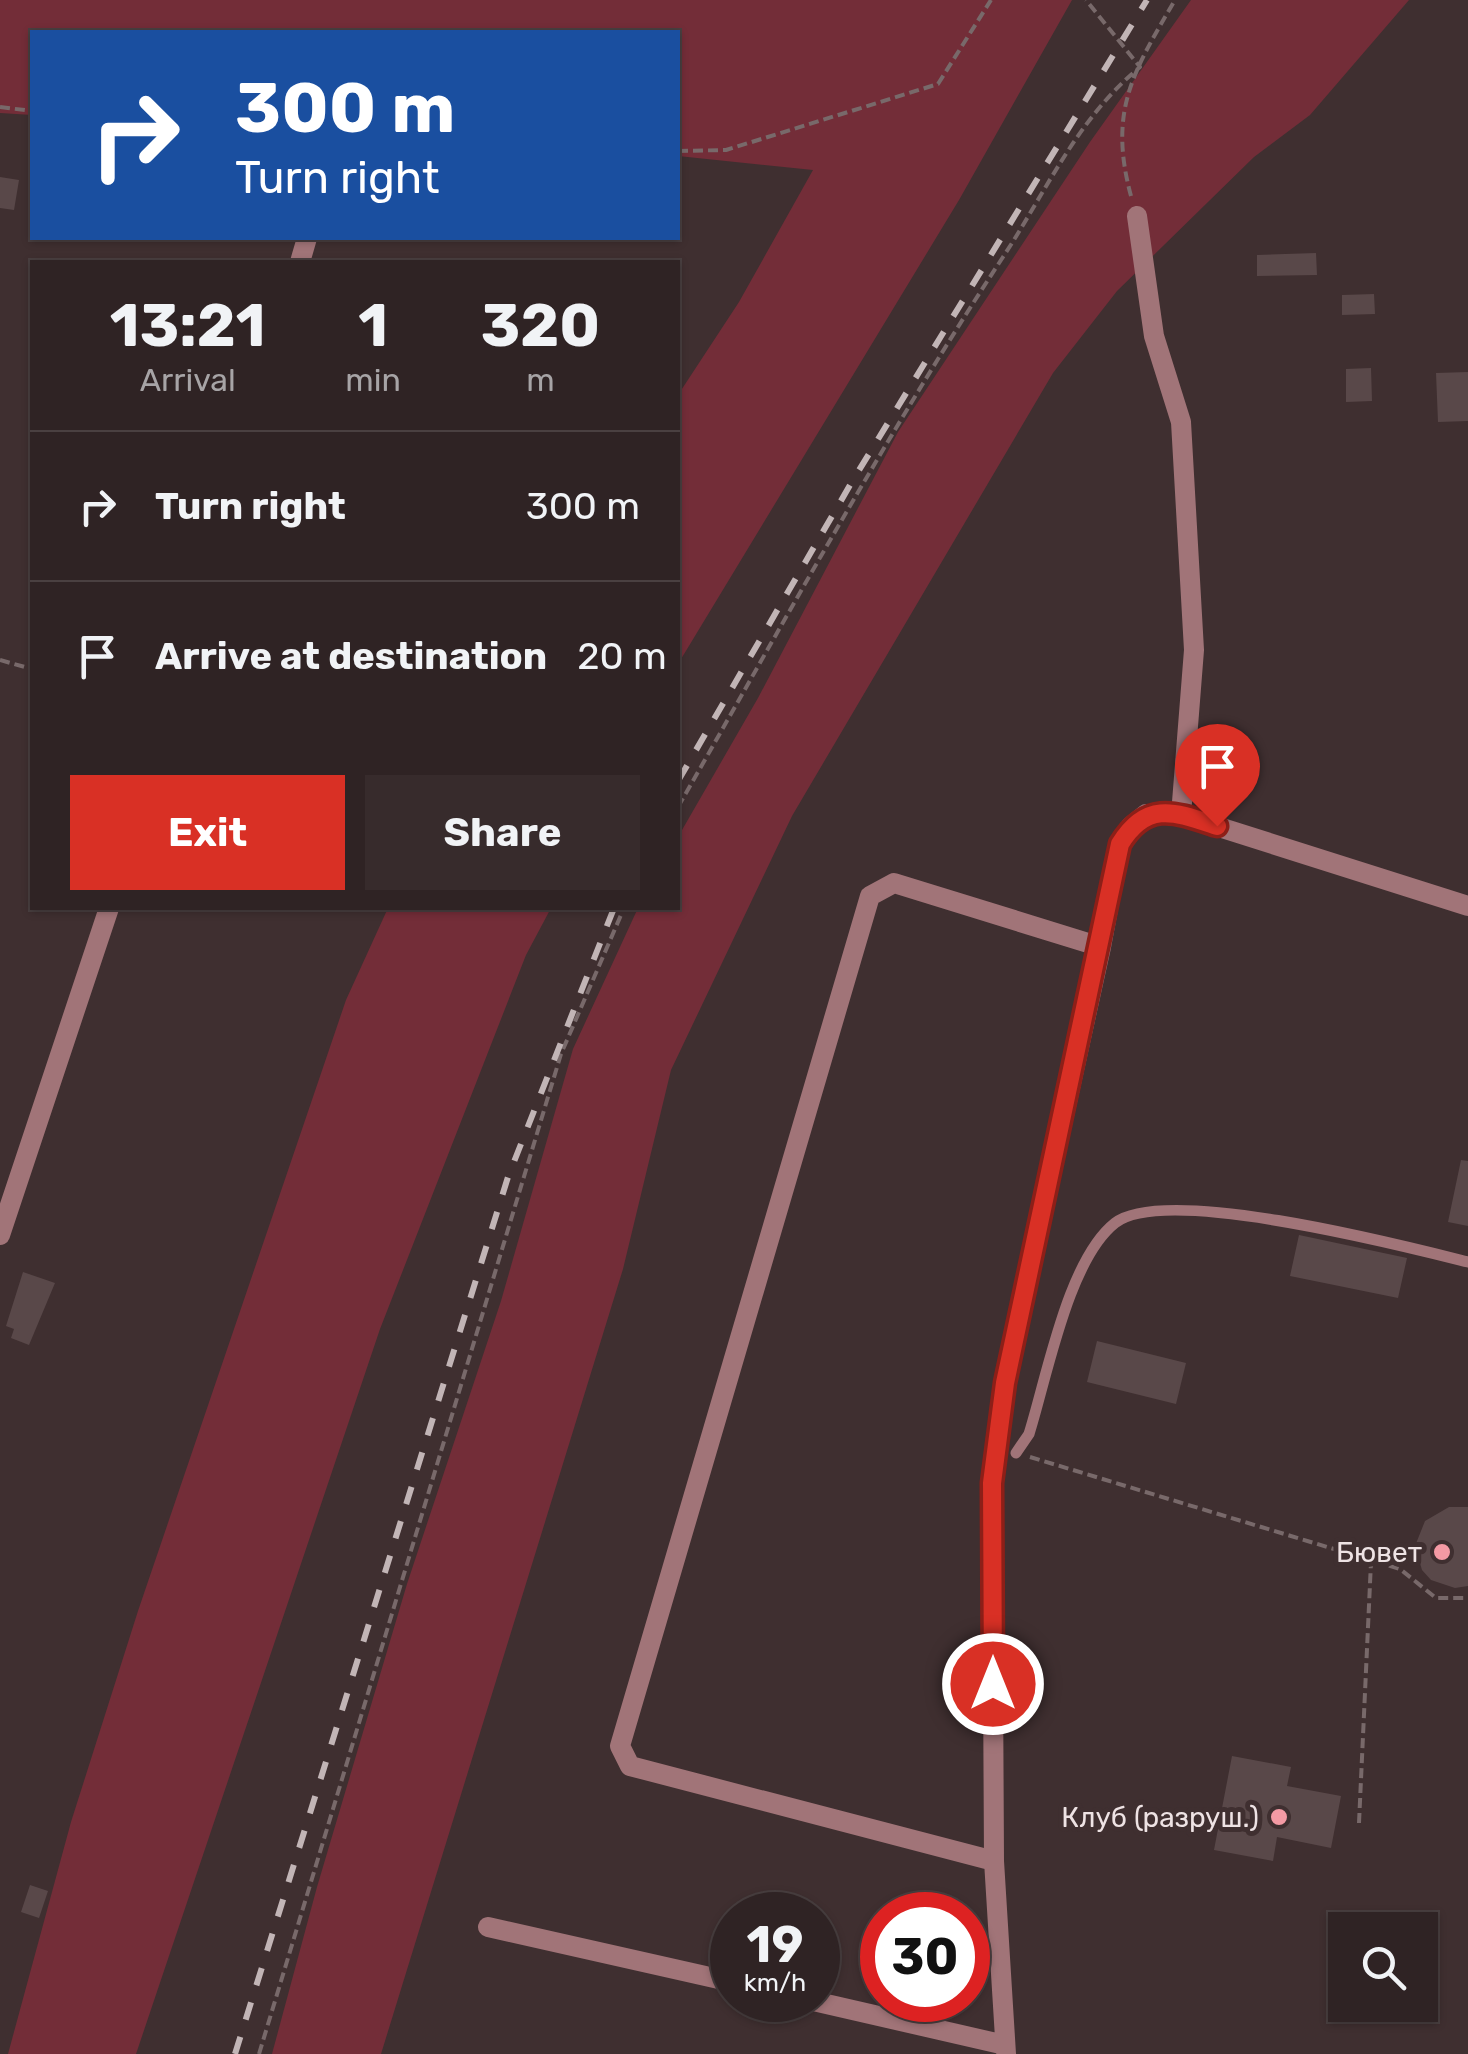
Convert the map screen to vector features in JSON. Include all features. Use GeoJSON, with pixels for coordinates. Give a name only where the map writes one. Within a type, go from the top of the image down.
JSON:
{"type":"FeatureCollection","features":[{"type":"Feature","properties":{"kind":"street"},"geometry":{"type":"LineString","coordinates":[[1137,216],[1154,336],[1181,422],[1194,650],[1181,814]]}},
{"type":"Feature","properties":{"kind":"street"},"geometry":{"type":"LineString","coordinates":[[840,2008],[1006,2050],[994,1861],[992,1483],[1006,1450],[1005,1383],[1102,947],[1120,844],[1131,826],[1146,814],[1181,814],[1468,906]]}},
{"type":"Feature","properties":{"kind":"street"},"geometry":{"type":"LineString","coordinates":[[994,1861],[630,1766],[620,1746],[870,896],[894,884],[1102,947]]}},
{"type":"Feature","properties":{"kind":"street"},"geometry":{"type":"LineString","coordinates":[[0,1236],[108,910]]}},
{"type":"Feature","properties":{"kind":"street"},"geometry":{"type":"LineString","coordinates":[[488,1926],[710,1977]]}},
{"type":"Feature","properties":{"kind":"lane"},"geometry":{"type":"LineString","coordinates":[[1006,1450],[1029,1434],[1075,1288],[1094,1249],[1116,1222],[1160,1209],[1339,1230],[1468,1262]]}},
{"type":"Feature","properties":{"kind":"path"},"geometry":{"type":"LineString","coordinates":[[680,150],[726,150],[938,84],[991,0]]}},
{"type":"Feature","properties":{"kind":"path"},"geometry":{"type":"LineString","coordinates":[[1086,0],[1140,67]]}},
{"type":"Feature","properties":{"kind":"path"},"geometry":{"type":"LineString","coordinates":[[1137,216],[1123,165],[1120,118],[1140,67],[1176,0]]}},
{"type":"Feature","properties":{"kind":"path"},"geometry":{"type":"LineString","coordinates":[[680,803],[904,411],[1006,253],[1073,138],[1110,92],[1140,67]]}},
{"type":"Feature","properties":{"kind":"path"},"geometry":{"type":"LineString","coordinates":[[0,107],[30,111]]}},
{"type":"Feature","properties":{"kind":"path"},"geometry":{"type":"LineString","coordinates":[[0,660],[30,668]]}},
{"type":"Feature","properties":{"kind":"path"},"geometry":{"type":"LineString","coordinates":[[259,2054],[561,1054],[623,910]]}},
{"type":"Feature","properties":{"kind":"path"},"geometry":{"type":"LineString","coordinates":[[1006,1450],[1400,1569],[1436,1598],[1468,1598]]}},
{"type":"Feature","properties":{"kind":"path"},"geometry":{"type":"LineString","coordinates":[[1359,1823],[1371,1562]]}},
{"type":"Feature","properties":{"kind":"shaded area"},"geometry":{"type":"Polygon","coordinates":[[[0,0],[1072,0],[959,200],[680,661],[680,392],[739,302],[813,170],[680,156],[680,30],[30,30],[30,115],[0,113],[0,0]]]}},
{"type":"Feature","properties":{"kind":"shaded area"},"geometry":{"type":"Polygon","coordinates":[[[1191,0],[1409,0],[1310,115],[1254,157],[1117,291],[1053,373],[792,816],[671,1070],[623,1269],[381,2054],[272,2054],[407,1584],[501,1301],[573,1049],[637,910],[680,910],[680,834],[758,698],[898,432],[1090,142],[1191,0]]]}},
{"type":"Feature","properties":{"kind":"shaded area"},"geometry":{"type":"Polygon","coordinates":[[[387,910],[550,910],[526,955],[380,1329],[136,2054],[8,2054],[71,1822],[138,1611],[346,1000],[387,910]]]}},
{"type":"Feature","properties":{"kind":"building"},"geometry":{"type":"Polygon","coordinates":[[[0,177],[19,180],[14,210],[0,208],[0,177]]]}},
{"type":"Feature","properties":{"kind":"building"},"geometry":{"type":"Polygon","coordinates":[[[1316,253],[1317,275],[1257,276],[1257,255],[1316,253]]]}},
{"type":"Feature","properties":{"kind":"building"},"geometry":{"type":"Polygon","coordinates":[[[1374,294],[1375,314],[1342,315],[1342,295],[1374,294]]]}},
{"type":"Feature","properties":{"kind":"building"},"geometry":{"type":"Polygon","coordinates":[[[1371,368],[1372,401],[1346,402],[1346,369],[1371,368]]]}},
{"type":"Feature","properties":{"kind":"building"},"geometry":{"type":"Polygon","coordinates":[[[1468,372],[1468,421],[1438,422],[1436,373],[1468,372]]]}},
{"type":"Feature","properties":{"kind":"building"},"geometry":{"type":"Polygon","coordinates":[[[1461,1160],[1468,1161],[1468,1226],[1448,1222],[1461,1160]]]}},
{"type":"Feature","properties":{"kind":"building"},"geometry":{"type":"Polygon","coordinates":[[[1299,1235],[1407,1258],[1398,1298],[1290,1276],[1299,1235]]]}},
{"type":"Feature","properties":{"kind":"building"},"geometry":{"type":"Polygon","coordinates":[[[23,1272],[55,1283],[29,1345],[11,1338],[14,1329],[6,1326],[23,1272]]]}},
{"type":"Feature","properties":{"kind":"building"},"geometry":{"type":"Polygon","coordinates":[[[1097,1341],[1186,1363],[1176,1404],[1087,1382],[1097,1341]]]}},
{"type":"Feature","properties":{"kind":"building","name":"Бювет"},"geometry":{"type":"Polygon","coordinates":[[[1449,1507],[1468,1507],[1468,1586],[1455,1588],[1431,1580],[1422,1570],[1415,1546],[1425,1521],[1449,1507]]]}},
{"type":"Feature","properties":{"kind":"building","name":"Клуб (разруш.)"},"geometry":{"type":"Polygon","coordinates":[[[1232,1756],[1291,1767],[1287,1786],[1341,1796],[1331,1848],[1277,1837],[1273,1861],[1214,1850],[1232,1756]]]}},
{"type":"Feature","properties":{"kind":"building"},"geometry":{"type":"Polygon","coordinates":[[[30,1885],[48,1891],[39,1918],[21,1912],[30,1885]]]}},
{"type":"Feature","properties":{"kind":"railway"},"geometry":{"type":"LineString","coordinates":[[680,778],[853,480],[1147,0]]}},
{"type":"Feature","properties":{"kind":"railway"},"geometry":{"type":"LineString","coordinates":[[235,2054],[508,1177],[613,910]]}},
{"type":"Feature","properties":{"kind":"place","name":"Бювет"},"geometry":{"type":"Point","coordinates":[1442,1552]}},
{"type":"Feature","properties":{"kind":"place","name":"Клуб (разруш.)"},"geometry":{"type":"Point","coordinates":[1279,1817]}},
{"type":"Feature","properties":{"kind":"route"},"geometry":{"type":"LineString","coordinates":[[993,1684],[992,1483],[1005,1383],[1102,947],[1120,844],[1131,826],[1146,814],[1181,814],[1217,826]]}}]}
